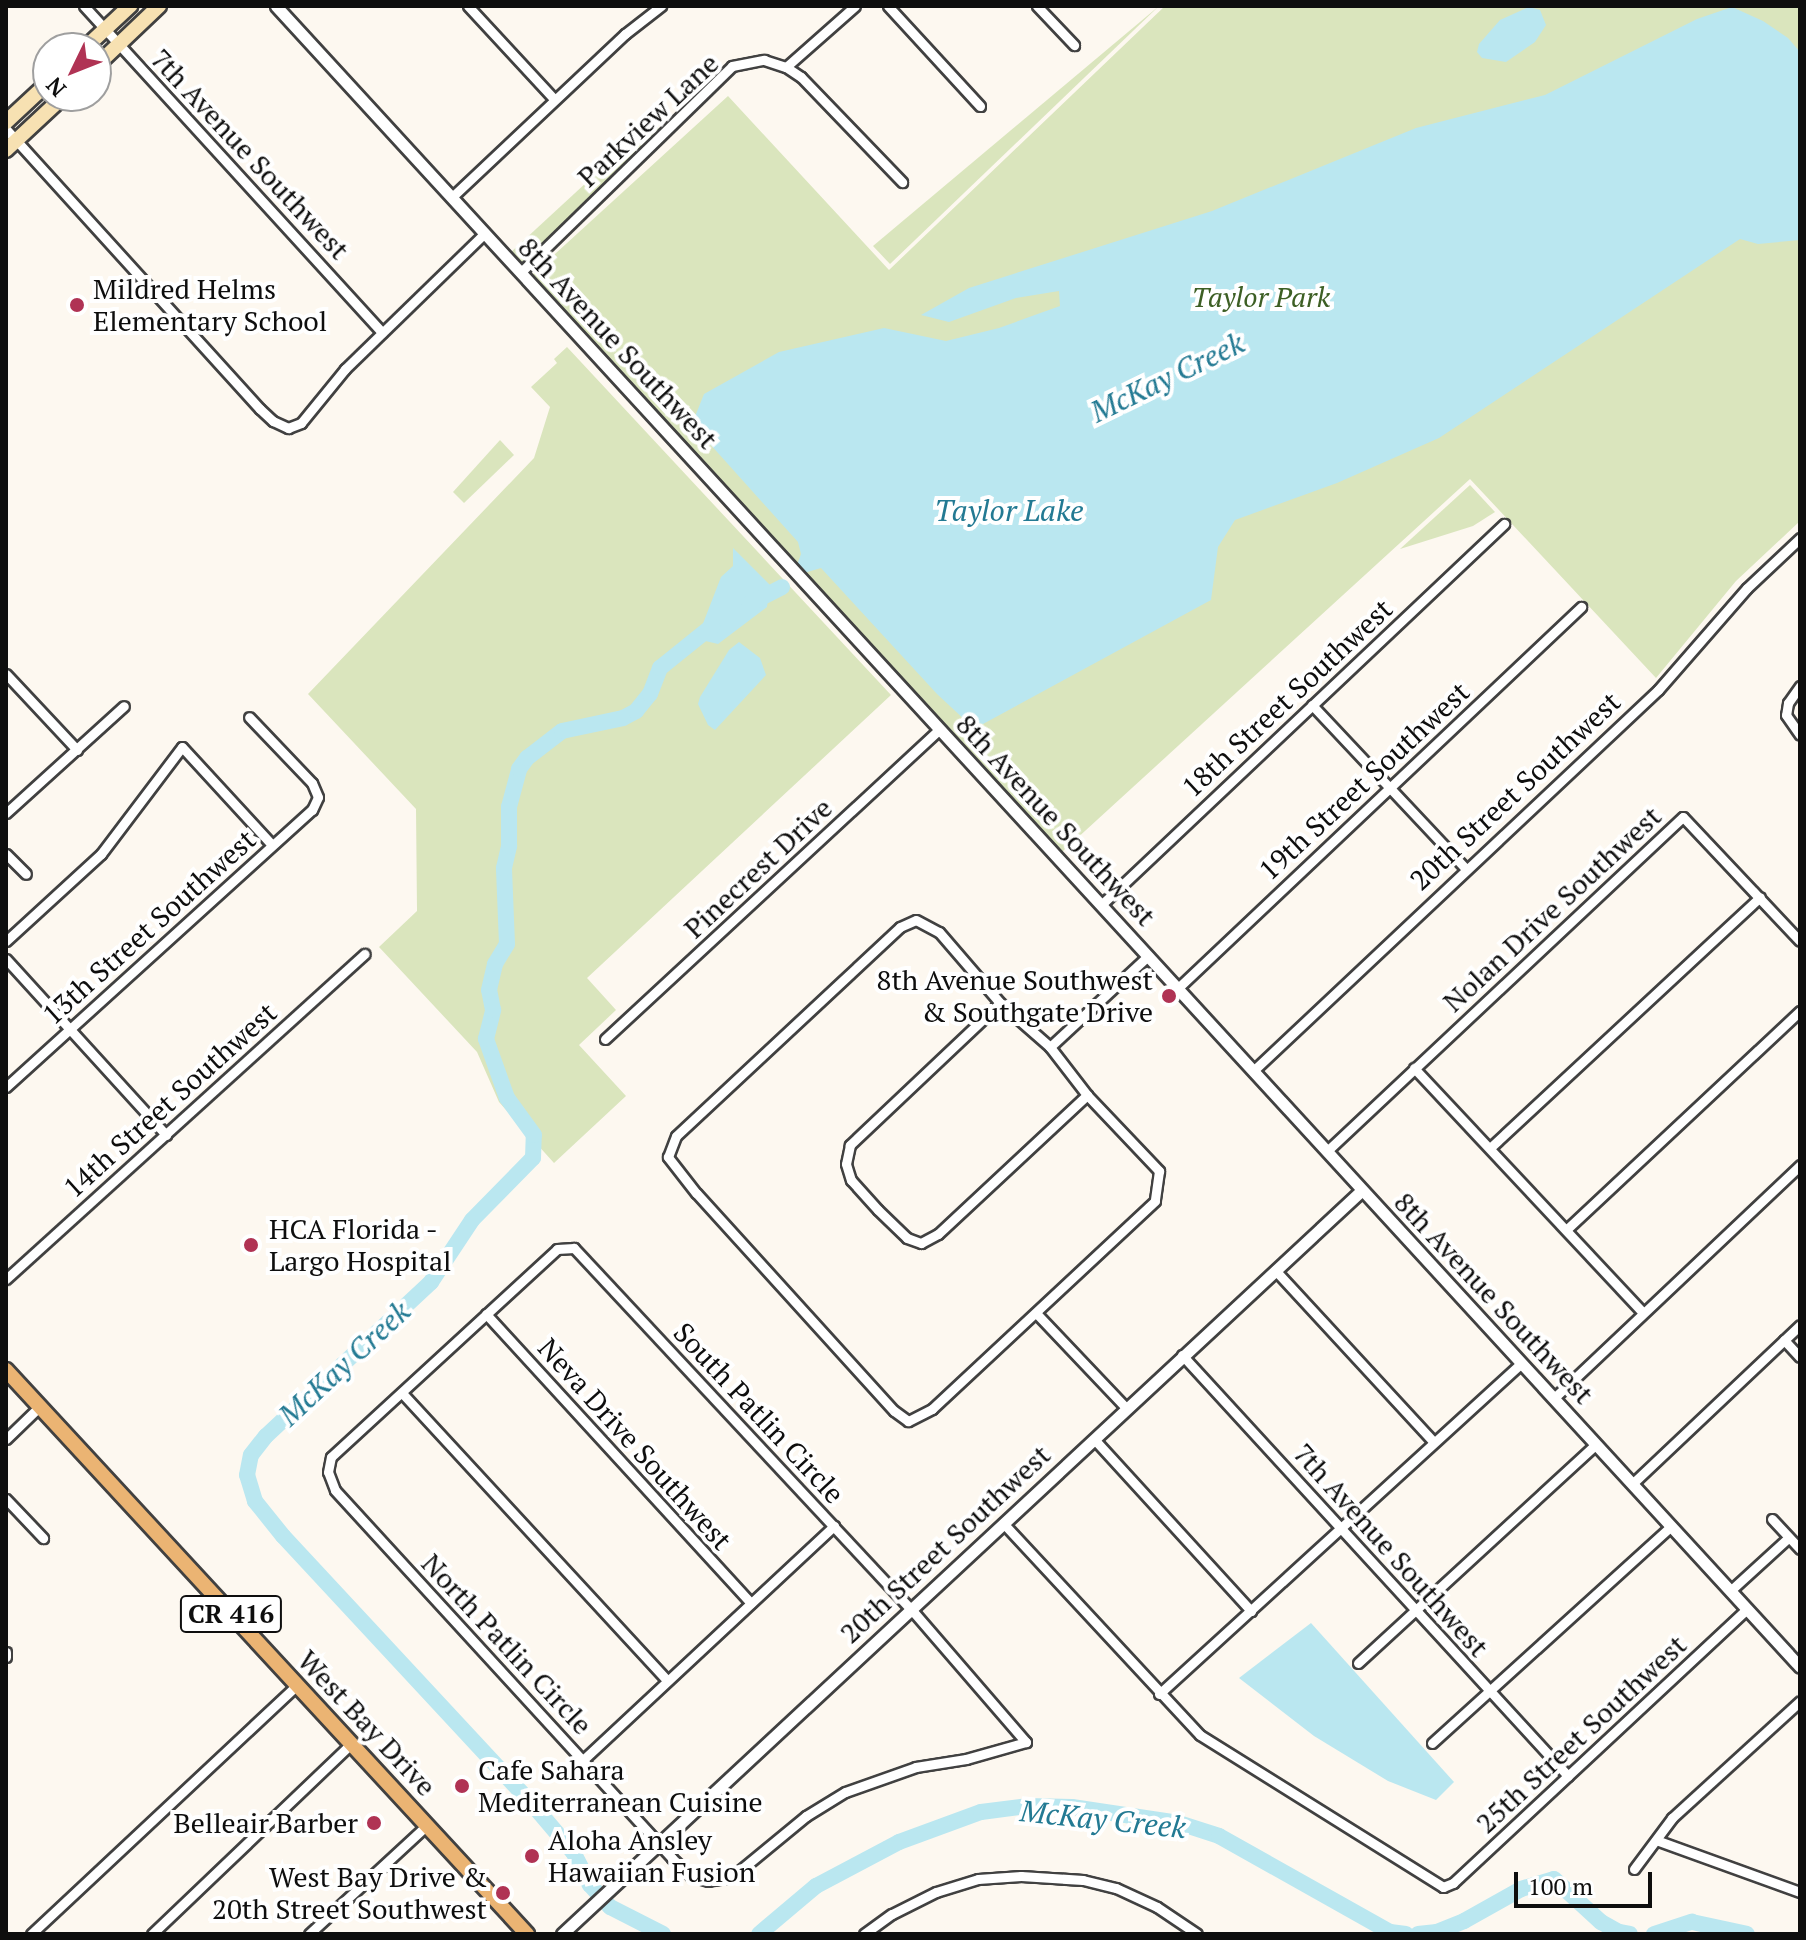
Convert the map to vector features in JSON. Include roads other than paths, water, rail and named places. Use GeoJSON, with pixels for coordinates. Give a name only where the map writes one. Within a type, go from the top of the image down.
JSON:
{"type":"FeatureCollection","features":[{"type":"Feature","properties":{"kind":"main road"},"geometry":{"type":"LineString","coordinates":[[102,32],[130,6]]}},
{"type":"Feature","properties":{"kind":"main road"},"geometry":{"type":"LineString","coordinates":[[112,51],[159,6]]}},
{"type":"Feature","properties":{"kind":"main road"},"geometry":{"type":"LineString","coordinates":[[6,122],[32,98]]}},
{"type":"Feature","properties":{"kind":"main road"},"geometry":{"type":"LineString","coordinates":[[11,145],[47,112]]}},
{"type":"Feature","properties":{"kind":"main road","name":"West Bay Drive"},"geometry":{"type":"LineString","coordinates":[[6,1370],[527,1934]]}},
{"type":"Feature","properties":{"kind":"street","name":"7th Avenue Southwest"},"geometry":{"type":"LineString","coordinates":[[84,6],[382,332]]}},
{"type":"Feature","properties":{"kind":"street","name":"8th Avenue Southwest"},"geometry":{"type":"LineString","coordinates":[[276,6],[1800,1667]]}},
{"type":"Feature","properties":{"kind":"street"},"geometry":{"type":"LineString","coordinates":[[468,6],[554,99]]}},
{"type":"Feature","properties":{"kind":"street"},"geometry":{"type":"LineString","coordinates":[[855,6],[786,67],[801,77],[902,182]]}},
{"type":"Feature","properties":{"kind":"street"},"geometry":{"type":"LineString","coordinates":[[888,6],[980,106]]}},
{"type":"Feature","properties":{"kind":"street"},"geometry":{"type":"LineString","coordinates":[[1037,6],[1074,45]]}},
{"type":"Feature","properties":{"kind":"street"},"geometry":{"type":"LineString","coordinates":[[452,197],[654,8]]}},
{"type":"Feature","properties":{"kind":"street","name":"Parkview Lane"},"geometry":{"type":"LineString","coordinates":[[521,272],[732,66],[764,60],[786,67]]}},
{"type":"Feature","properties":{"kind":"street"},"geometry":{"type":"LineString","coordinates":[[6,129],[11,145],[260,409],[273,421],[288,428],[301,423],[345,369],[484,234]]}},
{"type":"Feature","properties":{"kind":"street","name":"18th Street Southwest"},"geometry":{"type":"LineString","coordinates":[[1101,905],[1504,524]]}},
{"type":"Feature","properties":{"kind":"street","name":"20th Street Southwest"},"geometry":{"type":"LineString","coordinates":[[1253,1071],[1658,690],[1747,588],[1800,538]]}},
{"type":"Feature","properties":{"kind":"street","name":"19th Street Southwest"},"geometry":{"type":"LineString","coordinates":[[1178,988],[1581,607]]}},
{"type":"Feature","properties":{"kind":"street"},"geometry":{"type":"LineString","coordinates":[[6,674],[77,750]]}},
{"type":"Feature","properties":{"kind":"street"},"geometry":{"type":"LineString","coordinates":[[1800,686],[1788,703],[1786,715],[1800,735]]}},
{"type":"Feature","properties":{"kind":"street"},"geometry":{"type":"LineString","coordinates":[[1312,705],[1466,869]]}},
{"type":"Feature","properties":{"kind":"street"},"geometry":{"type":"LineString","coordinates":[[6,813],[124,706]]}},
{"type":"Feature","properties":{"kind":"street","name":"13th Street Southwest"},"geometry":{"type":"LineString","coordinates":[[6,1087],[312,810],[318,797],[312,783],[249,717]]}},
{"type":"Feature","properties":{"kind":"street","name":"Pinecrest Drive"},"geometry":{"type":"LineString","coordinates":[[605,1039],[940,729]]}},
{"type":"Feature","properties":{"kind":"street"},"geometry":{"type":"LineString","coordinates":[[6,941],[101,854],[182,747],[272,845]]}},
{"type":"Feature","properties":{"kind":"street","name":"Nolan Drive Southwest"},"geometry":{"type":"LineString","coordinates":[[1327,1151],[1683,817],[1800,941]]}},
{"type":"Feature","properties":{"kind":"street"},"geometry":{"type":"LineString","coordinates":[[6,854],[26,874]]}},
{"type":"Feature","properties":{"kind":"street"},"geometry":{"type":"LineString","coordinates":[[1491,1147],[1760,897]]}},
{"type":"Feature","properties":{"kind":"street"},"geometry":{"type":"LineString","coordinates":[[916,920],[939,932],[1000,1003],[1050,1047],[1087,1095],[1159,1171],[1155,1201],[932,1409],[921,1418],[908,1421],[862,1377],[696,1193],[668,1157],[676,1136],[900,927],[916,920]]}},
{"type":"Feature","properties":{"kind":"street","name":"14th Street Southwest"},"geometry":{"type":"LineString","coordinates":[[6,1279],[364,954]]}},
{"type":"Feature","properties":{"kind":"street"},"geometry":{"type":"LineString","coordinates":[[1050,1047],[1148,956]]}},
{"type":"Feature","properties":{"kind":"street"},"geometry":{"type":"LineString","coordinates":[[6,959],[166,1135]]}},
{"type":"Feature","properties":{"kind":"street"},"geometry":{"type":"LineString","coordinates":[[1000,1003],[850,1145],[846,1164],[851,1180],[907,1238],[921,1243],[938,1234],[1087,1095]]}},
{"type":"Feature","properties":{"kind":"street"},"geometry":{"type":"LineString","coordinates":[[1567,1229],[1800,1011]]}},
{"type":"Feature","properties":{"kind":"street"},"geometry":{"type":"LineString","coordinates":[[1414,1068],[1642,1312]]}},
{"type":"Feature","properties":{"kind":"street"},"geometry":{"type":"LineString","coordinates":[[1554,1398],[1800,1165]]}},
{"type":"Feature","properties":{"kind":"street","name":"20th Street Southwest"},"geometry":{"type":"LineString","coordinates":[[562,1934],[1362,1190]]}},
{"type":"Feature","properties":{"kind":"street","name":"South Patlin Circle"},"geometry":{"type":"LineString","coordinates":[[486,1314],[557,1249],[574,1248],[911,1609],[1026,1742],[966,1759],[916,1767],[845,1792],[806,1816],[741,1871],[721,1880],[708,1881],[691,1876],[661,1842]]}},
{"type":"Feature","properties":{"kind":"street"},"geometry":{"type":"LineString","coordinates":[[1275,1270],[1433,1441]]}},
{"type":"Feature","properties":{"kind":"street"},"geometry":{"type":"LineString","coordinates":[[1036,1313],[1126,1408]]}},
{"type":"Feature","properties":{"kind":"street"},"geometry":{"type":"LineString","coordinates":[[486,1314],[402,1393],[667,1680]]}},
{"type":"Feature","properties":{"kind":"street","name":"Neva Drive Southwest"},"geometry":{"type":"LineString","coordinates":[[486,1314],[751,1603]]}},
{"type":"Feature","properties":{"kind":"street"},"geometry":{"type":"LineString","coordinates":[[1632,1484],[1800,1325]]}},
{"type":"Feature","properties":{"kind":"street"},"geometry":{"type":"LineString","coordinates":[[1784,1340],[1800,1357]]}},
{"type":"Feature","properties":{"kind":"street","name":"7th Avenue Southwest"},"geometry":{"type":"LineString","coordinates":[[1182,1355],[1568,1776]]}},
{"type":"Feature","properties":{"kind":"street"},"geometry":{"type":"LineString","coordinates":[[1003,1523],[1159,1694],[1521,1363]]}},
{"type":"Feature","properties":{"kind":"street","name":"North Patlin Circle"},"geometry":{"type":"LineString","coordinates":[[402,1393],[331,1457],[328,1472],[335,1490],[661,1842]]}},
{"type":"Feature","properties":{"kind":"street"},"geometry":{"type":"LineString","coordinates":[[6,1439],[39,1407]]}},
{"type":"Feature","properties":{"kind":"street"},"geometry":{"type":"LineString","coordinates":[[1094,1439],[1251,1611]]}},
{"type":"Feature","properties":{"kind":"street"},"geometry":{"type":"LineString","coordinates":[[1358,1663],[1596,1444]]}},
{"type":"Feature","properties":{"kind":"street"},"geometry":{"type":"LineString","coordinates":[[6,1499],[43,1538]]}},
{"type":"Feature","properties":{"kind":"street"},"geometry":{"type":"LineString","coordinates":[[1772,1519],[1800,1549]]}},
{"type":"Feature","properties":{"kind":"street"},"geometry":{"type":"LineString","coordinates":[[584,1759],[834,1526]]}},
{"type":"Feature","properties":{"kind":"street"},"geometry":{"type":"LineString","coordinates":[[1432,1743],[1671,1526]]}},
{"type":"Feature","properties":{"kind":"street"},"geometry":{"type":"LineString","coordinates":[[1730,1591],[1788,1538]]}},
{"type":"Feature","properties":{"kind":"street","name":"25th Street Southwest"},"geometry":{"type":"LineString","coordinates":[[1159,1694],[1200,1735],[1443,1887],[1453,1883],[1747,1609]]}},
{"type":"Feature","properties":{"kind":"street"},"geometry":{"type":"LineString","coordinates":[[31,1934],[297,1685]]}},
{"type":"Feature","properties":{"kind":"street"},"geometry":{"type":"LineString","coordinates":[[1634,1869],[1672,1818],[1800,1701]]}},
{"type":"Feature","properties":{"kind":"street"},"geometry":{"type":"LineString","coordinates":[[152,1934],[351,1744]]}},
{"type":"Feature","properties":{"kind":"street"},"geometry":{"type":"LineString","coordinates":[[309,1934],[427,1825]]}},
{"type":"Feature","properties":{"kind":"street"},"geometry":{"type":"LineString","coordinates":[[1656,1840],[1800,1892]]}},
{"type":"Feature","properties":{"kind":"street"},"geometry":{"type":"LineString","coordinates":[[864,1934],[892,1914],[936,1892],[978,1879],[1021,1876],[1083,1880],[1116,1888],[1157,1907],[1197,1934]]}},
{"type":"Feature","properties":{"kind":"water"},"geometry":{"type":"Polygon","coordinates":[[[1529,7],[1540,10],[1546,25],[1535,42],[1506,62],[1482,58],[1477,52],[1479,44],[1500,20],[1529,7]]]}},
{"type":"Feature","properties":{"kind":"water","name":"Taylor Lake"},"geometry":{"type":"Polygon","coordinates":[[[1732,7],[1763,21],[1788,38],[1800,52],[1800,240],[1758,244],[1740,239],[1439,438],[1337,483],[1235,520],[1218,547],[1211,600],[983,724],[966,721],[937,694],[821,568],[804,573],[797,565],[801,554],[798,542],[692,424],[704,394],[779,352],[884,328],[946,341],[999,328],[1060,306],[1059,291],[1016,298],[949,322],[921,315],[969,288],[1212,211],[1416,128],[1545,95],[1697,19],[1732,7]]]}},
{"type":"Feature","properties":{"kind":"water"},"geometry":{"type":"Polygon","coordinates":[[[733,548],[770,585],[767,607],[718,644],[697,639],[721,577],[733,566],[733,548]]]}},
{"type":"Feature","properties":{"kind":"water"},"geometry":{"type":"Polygon","coordinates":[[[739,642],[760,658],[766,675],[715,730],[708,725],[698,704],[729,650],[739,642]]]}},
{"type":"Feature","properties":{"kind":"water"},"geometry":{"type":"Polygon","coordinates":[[[1311,1623],[1454,1782],[1436,1800],[1388,1781],[1314,1736],[1239,1678],[1311,1623]]]}},
{"type":"Feature","properties":{"kind":"waterway","name":"McKay Creek"},"geometry":{"type":"LineString","coordinates":[[749,604],[782,587]]}},
{"type":"Feature","properties":{"kind":"waterway","name":"McKay Creek"},"geometry":{"type":"LineString","coordinates":[[663,1934],[610,1907],[590,1885],[573,1852],[533,1805],[283,1536],[255,1501],[247,1475],[251,1455],[266,1436],[431,1282],[472,1220],[533,1158],[534,1135],[507,1098],[486,1039],[493,1010],[489,990],[495,964],[507,944],[504,868],[509,846],[509,807],[519,769],[527,758],[562,731],[623,718],[636,711],[650,694],[660,668],[712,626]]}},
{"type":"Feature","properties":{"kind":"waterway","name":"McKay Creek"},"geometry":{"type":"LineString","coordinates":[[759,1934],[816,1886],[899,1842],[981,1812],[1027,1806],[1072,1807],[1179,1823],[1219,1836],[1390,1932],[1406,1934]]}},
{"type":"Feature","properties":{"kind":"waterway","name":"McKay Creek"},"geometry":{"type":"LineString","coordinates":[[1418,1934],[1437,1932],[1464,1921],[1521,1889],[1554,1879],[1601,1922],[1630,1934]]}},
{"type":"Feature","properties":{"kind":"waterway","name":"McKay Creek"},"geometry":{"type":"LineString","coordinates":[[1654,1934],[1692,1922],[1747,1934]]}},
{"type":"Feature","properties":{"kind":"place","name":"Mildred Helms Elementary School"},"geometry":{"type":"Point","coordinates":[77,305]}},
{"type":"Feature","properties":{"kind":"place","name":"8th Avenue Southwest & Southgate Drive"},"geometry":{"type":"Point","coordinates":[1169,996]}},
{"type":"Feature","properties":{"kind":"place","name":"HCA Florida - Largo Hospital"},"geometry":{"type":"Point","coordinates":[251,1245]}},
{"type":"Feature","properties":{"kind":"place","name":"Cafe Sahara Mediterranean Cuisine"},"geometry":{"type":"Point","coordinates":[462,1786]}},
{"type":"Feature","properties":{"kind":"place","name":"Belleair Barber"},"geometry":{"type":"Point","coordinates":[374,1823]}},
{"type":"Feature","properties":{"kind":"place","name":"Aloha Ansley Hawaiian Fusion"},"geometry":{"type":"Point","coordinates":[532,1856]}},
{"type":"Feature","properties":{"kind":"place","name":"West Bay Drive & 20th Street Southwest"},"geometry":{"type":"Point","coordinates":[503,1893]}},
{"type":"Feature","properties":{"kind":"park label","name":"Taylor Park"},"geometry":{"type":"Point","coordinates":[1261,297]}}]}
